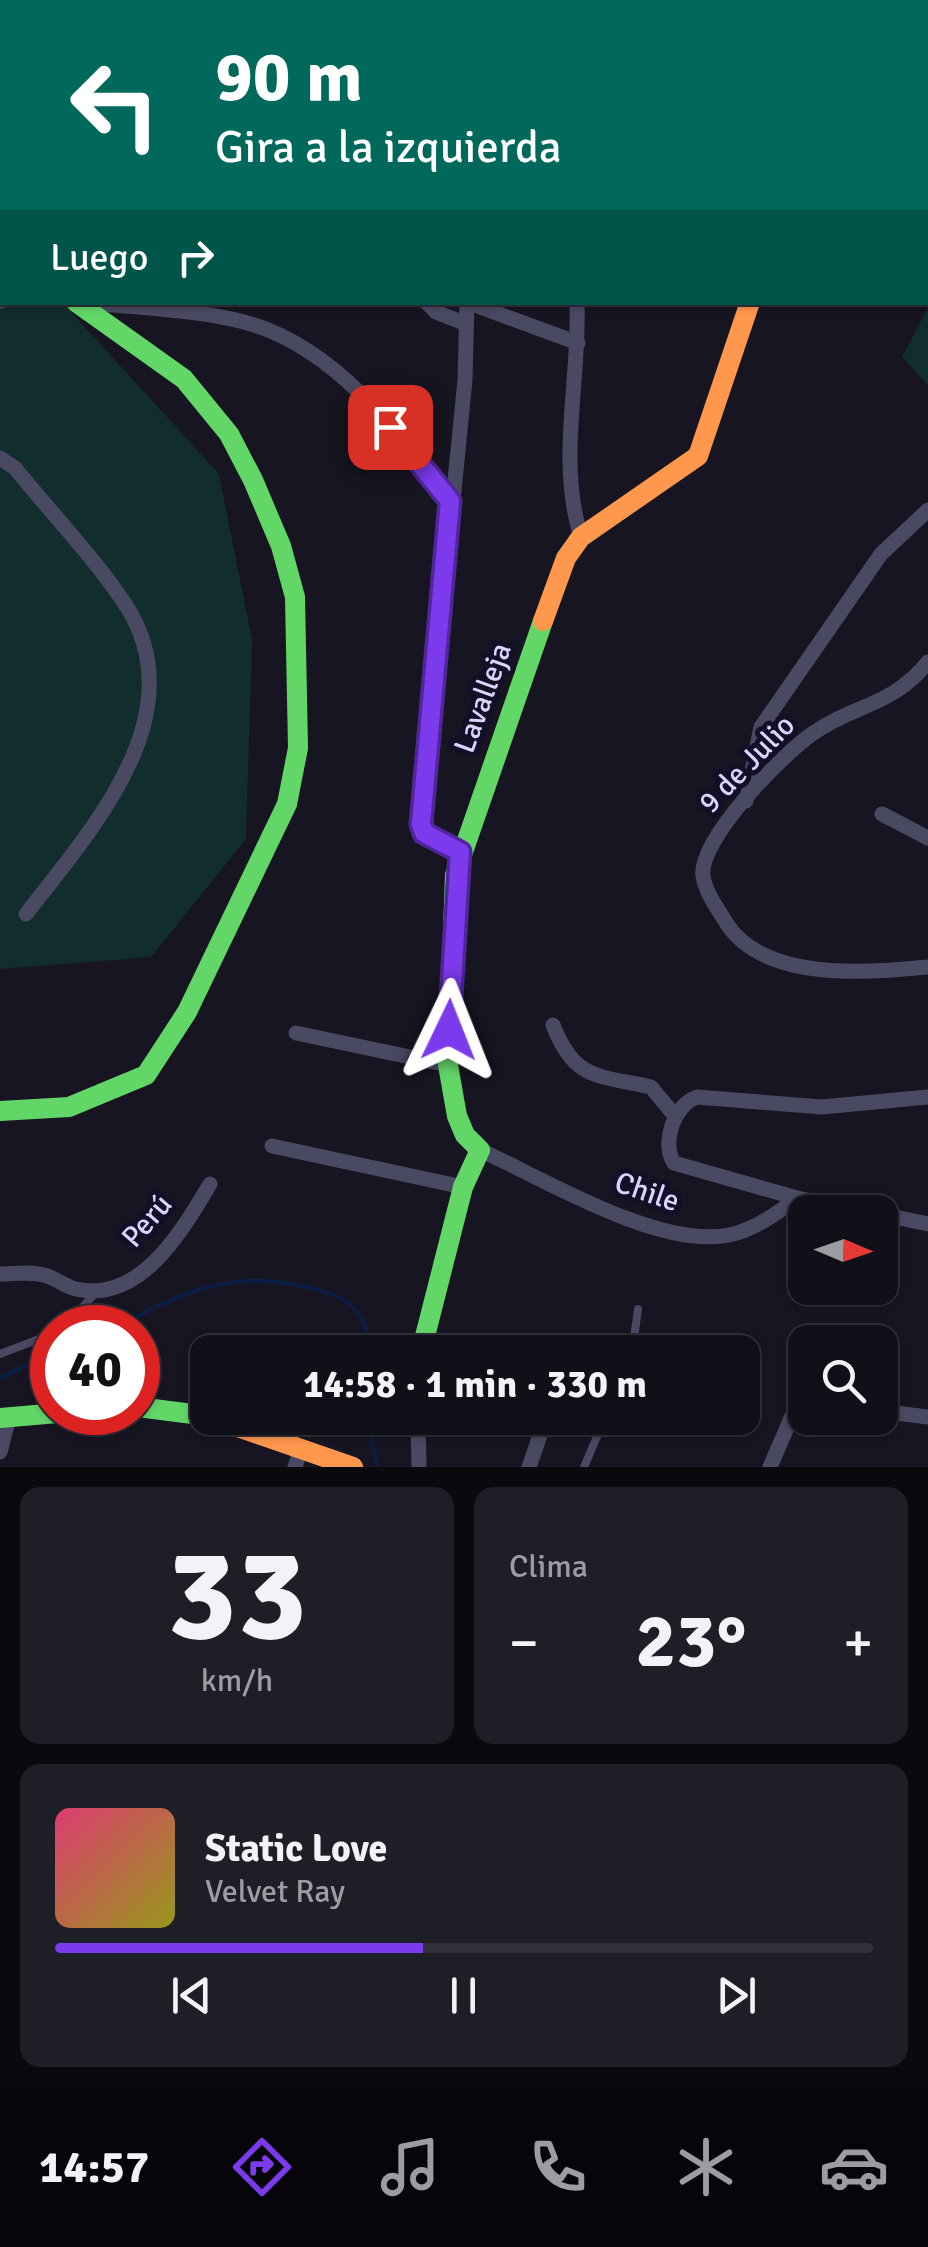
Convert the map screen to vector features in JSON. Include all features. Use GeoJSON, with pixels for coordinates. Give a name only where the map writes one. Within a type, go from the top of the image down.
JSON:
{"type":"FeatureCollection","features":[{"type":"Feature","properties":{"kind":"street"},"geometry":{"type":"LineString","coordinates":[[0,1112],[69,1107],[146,1075],[187,1012],[279,821],[298,748],[296,597],[281,546],[253,480],[229,434],[184,379],[84,305]]}},
{"type":"Feature","properties":{"kind":"street"},"geometry":{"type":"LineString","coordinates":[[107,305],[226,318],[270,331],[352,386],[415,454],[450,501]]}},
{"type":"Feature","properties":{"kind":"street"},"geometry":{"type":"LineString","coordinates":[[430,305],[445,316],[464,322]]}},
{"type":"Feature","properties":{"kind":"street"},"geometry":{"type":"LineString","coordinates":[[460,852],[424,833],[421,824],[464,380],[467,305]]}},
{"type":"Feature","properties":{"kind":"street"},"geometry":{"type":"LineString","coordinates":[[475,305],[578,343]]}},
{"type":"Feature","properties":{"kind":"street"},"geometry":{"type":"LineString","coordinates":[[576,305],[578,343],[566,462],[581,537]]}},
{"type":"Feature","properties":{"kind":"street","name":"Lavalleja"},"geometry":{"type":"LineString","coordinates":[[480,1150],[465,1135],[457,1116],[448,1065],[460,852],[566,558],[581,537],[698,456],[749,305]]}},
{"type":"Feature","properties":{"kind":"street"},"geometry":{"type":"LineString","coordinates":[[0,458],[14,468],[127,606],[149,686],[150,712],[127,769],[95,824],[26,914]]}},
{"type":"Feature","properties":{"kind":"street"},"geometry":{"type":"LineString","coordinates":[[746,801],[760,727],[801,675],[881,554],[928,510]]}},
{"type":"Feature","properties":{"kind":"street","name":"9 de Julio"},"geometry":{"type":"LineString","coordinates":[[928,662],[898,694],[814,732],[746,801],[705,853],[702,874],[710,896],[731,930],[748,946],[800,967],[880,972],[928,967]]}},
{"type":"Feature","properties":{"kind":"street"},"geometry":{"type":"LineString","coordinates":[[882,814],[928,838]]}},
{"type":"Feature","properties":{"kind":"street"},"geometry":{"type":"LineString","coordinates":[[552,1026],[562,1048],[591,1075],[606,1082],[651,1086],[676,1116]]}},
{"type":"Feature","properties":{"kind":"street"},"geometry":{"type":"LineString","coordinates":[[296,1033],[448,1065]]}},
{"type":"Feature","properties":{"kind":"street"},"geometry":{"type":"LineString","coordinates":[[788,1195],[674,1163],[668,1149],[676,1116],[687,1100],[698,1097],[822,1107],[928,1097]]}},
{"type":"Feature","properties":{"kind":"street"},"geometry":{"type":"LineString","coordinates":[[272,1146],[463,1187]]}},
{"type":"Feature","properties":{"kind":"street"},"geometry":{"type":"LineString","coordinates":[[425,1335],[463,1187],[480,1150]]}},
{"type":"Feature","properties":{"kind":"street","name":"Chile"},"geometry":{"type":"LineString","coordinates":[[480,1150],[638,1222],[703,1237],[728,1235],[756,1226],[788,1204]]}},
{"type":"Feature","properties":{"kind":"street","name":"Perú"},"geometry":{"type":"LineString","coordinates":[[98,1290],[153,1264],[179,1236],[210,1184]]}},
{"type":"Feature","properties":{"kind":"street"},"geometry":{"type":"LineString","coordinates":[[898,1218],[928,1224]]}},
{"type":"Feature","properties":{"kind":"street"},"geometry":{"type":"LineString","coordinates":[[0,1274],[42,1274],[74,1289],[98,1290]]}},
{"type":"Feature","properties":{"kind":"street"},"geometry":{"type":"LineString","coordinates":[[160,1411],[190,1414]]}},
{"type":"Feature","properties":{"kind":"street"},"geometry":{"type":"LineString","coordinates":[[898,1413],[928,1417]]}},
{"type":"Feature","properties":{"kind":"street"},"geometry":{"type":"LineString","coordinates":[[0,1452],[5,1418],[30,1416]]}},
{"type":"Feature","properties":{"kind":"street"},"geometry":{"type":"LineString","coordinates":[[770,1467],[788,1425]]}},
{"type":"Feature","properties":{"kind":"street"},"geometry":{"type":"LineString","coordinates":[[250,1435],[298,1457],[352,1467]]}},
{"type":"Feature","properties":{"kind":"street"},"geometry":{"type":"LineString","coordinates":[[418,1435],[419,1467]]}},
{"type":"Feature","properties":{"kind":"street"},"geometry":{"type":"LineString","coordinates":[[529,1467],[540,1435]]}},
{"type":"Feature","properties":{"kind":"lane"},"geometry":{"type":"LineString","coordinates":[[85,1305],[98,1290]]}},
{"type":"Feature","properties":{"kind":"lane"},"geometry":{"type":"LineString","coordinates":[[634,1335],[638,1309]]}},
{"type":"Feature","properties":{"kind":"lane"},"geometry":{"type":"LineString","coordinates":[[0,1354],[30,1342]]}},
{"type":"Feature","properties":{"kind":"lane"},"geometry":{"type":"LineString","coordinates":[[584,1467],[597,1435]]}},
{"type":"Feature","properties":{"kind":"green space"},"geometry":{"type":"Polygon","coordinates":[[[0,305],[65,305],[219,474],[252,640],[246,839],[151,957],[0,969],[0,305]]]}},
{"type":"Feature","properties":{"kind":"green space"},"geometry":{"type":"Polygon","coordinates":[[[928,308],[928,385],[902,357],[928,308]]]}},
{"type":"Feature","properties":{"kind":"waterway"},"geometry":{"type":"LineString","coordinates":[[159,1305],[235,1282],[281,1283],[316,1289],[345,1301],[362,1319],[368,1335]]}},
{"type":"Feature","properties":{"kind":"waterway"},"geometry":{"type":"LineString","coordinates":[[0,1378],[30,1364]]}},
{"type":"Feature","properties":{"kind":"waterway"},"geometry":{"type":"LineString","coordinates":[[371,1435],[378,1467]]}},
{"type":"Feature","properties":{"kind":"traffic: fast"},"geometry":{"type":"LineString","coordinates":[[0,1111],[69,1107],[146,1075],[187,1012],[287,804],[298,748],[295,597],[281,546],[253,480],[229,434],[184,379],[80,305]]}},
{"type":"Feature","properties":{"kind":"traffic: fast"},"geometry":{"type":"LineString","coordinates":[[425,1335],[463,1187],[480,1150],[465,1135],[457,1116],[448,1065],[455,875],[543,621]]}},
{"type":"Feature","properties":{"kind":"traffic: fast"},"geometry":{"type":"LineString","coordinates":[[160,1410],[190,1414]]}},
{"type":"Feature","properties":{"kind":"traffic: fast"},"geometry":{"type":"LineString","coordinates":[[0,1418],[30,1415]]}},
{"type":"Feature","properties":{"kind":"traffic: slow"},"geometry":{"type":"LineString","coordinates":[[543,621],[566,558],[581,537],[698,456],[749,305]]}},
{"type":"Feature","properties":{"kind":"traffic: slow"},"geometry":{"type":"LineString","coordinates":[[261,1435],[353,1467]]}},
{"type":"Feature","properties":{"kind":"route"},"geometry":{"type":"LineString","coordinates":[[390,427],[450,501],[421,824],[424,833],[460,852],[455,875],[449,1030]]}}]}
